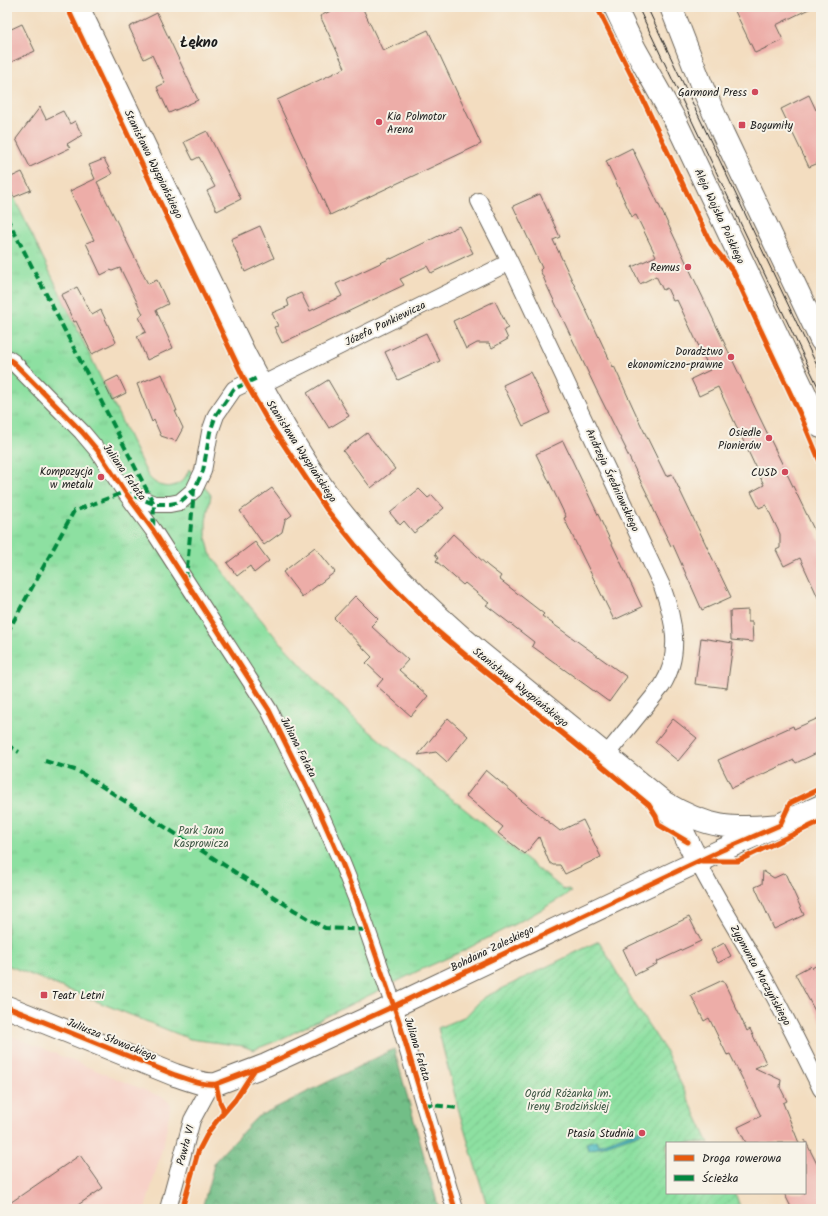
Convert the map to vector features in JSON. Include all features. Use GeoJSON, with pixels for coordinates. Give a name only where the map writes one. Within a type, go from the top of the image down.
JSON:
{"type":"FeatureCollection","features":[{"type":"Feature","properties":{"kind":"street","name":"Stanisława Wyspiańskiego"},"geometry":{"type":"LineString","coordinates":[[78,7],[259,382],[286,429],[328,494],[358,532],[391,570],[449,627],[665,803],[683,813],[716,825],[750,828],[780,825]]}},
{"type":"Feature","properties":{"kind":"street","name":"Aleja Wojska Polskiego"},"geometry":{"type":"LineString","coordinates":[[615,7],[635,49],[676,122],[821,427]]}},
{"type":"Feature","properties":{"kind":"street"},"geometry":{"type":"LineString","coordinates":[[671,7],[701,84],[723,134],[821,340]]}},
{"type":"Feature","properties":{"kind":"street","name":"Andrzeja Średniawskiego"},"geometry":{"type":"LineString","coordinates":[[479,201],[510,262],[662,586],[672,617],[674,629],[674,653],[666,681],[606,755]]}},
{"type":"Feature","properties":{"kind":"street","name":"Józefa Pankiewicza"},"geometry":{"type":"LineString","coordinates":[[125,492],[154,504],[170,504],[180,502],[194,490],[203,471],[210,432],[216,415],[234,389],[259,382],[510,262]]}},
{"type":"Feature","properties":{"kind":"street","name":"Juliana Fałata"},"geometry":{"type":"LineString","coordinates":[[7,358],[18,367],[82,432],[98,451],[125,492],[153,530],[269,710],[314,800],[342,863],[404,1035],[455,1209]]}},
{"type":"Feature","properties":{"kind":"street","name":"Stanisława Wyspiańskiego"},"geometry":{"type":"LineString","coordinates":[[656,796],[677,821],[698,862]]}},
{"type":"Feature","properties":{"kind":"street","name":"Bohdana Zaleskiego"},"geometry":{"type":"LineString","coordinates":[[211,1085],[266,1065],[698,862],[821,806]]}},
{"type":"Feature","properties":{"kind":"street","name":"Zygmunta Moczyńskiego"},"geometry":{"type":"LineString","coordinates":[[698,862],[711,889],[777,1001],[821,1089]]}},
{"type":"Feature","properties":{"kind":"street","name":"Juliusza Słowackiego"},"geometry":{"type":"LineString","coordinates":[[7,1007],[175,1075],[192,1081],[211,1085]]}},
{"type":"Feature","properties":{"kind":"street","name":"Pawła VI"},"geometry":{"type":"LineString","coordinates":[[168,1209],[192,1120],[211,1085]]}},
{"type":"Feature","properties":{"kind":"shaded area"},"geometry":{"type":"Polygon","coordinates":[[[7,1034],[163,1097],[171,1104],[164,1142],[145,1209],[7,1209],[7,1034]]]}},
{"type":"Feature","properties":{"kind":"green space","name":"Park Jana Kasprowicza"},"geometry":{"type":"Polygon","coordinates":[[[7,183],[147,474],[158,484],[170,486],[176,485],[182,481],[189,469],[211,495],[206,521],[206,536],[210,553],[235,588],[278,640],[323,688],[355,719],[563,889],[567,889],[571,892],[532,915],[463,951],[418,971],[279,1040],[253,1050],[243,1046],[190,1039],[7,965],[7,183]]]}},
{"type":"Feature","properties":{"kind":"green space","name":"Ogród Różanka im. Ireny Brodzińskiej"},"geometry":{"type":"Polygon","coordinates":[[[599,941],[634,1003],[665,1050],[709,1142],[666,1142],[666,1194],[735,1194],[741,1209],[488,1209],[458,1108],[438,1028],[466,1016],[483,998],[599,941]]]}},
{"type":"Feature","properties":{"kind":"green space"},"geometry":{"type":"Polygon","coordinates":[[[394,1049],[439,1209],[202,1209],[215,1161],[257,1117],[394,1049]]]}},
{"type":"Feature","properties":{"kind":"water"},"geometry":{"type":"Polygon","coordinates":[[[645,1128],[646,1131],[588,1151],[586,1143],[596,1140],[598,1145],[645,1128]]]}},
{"type":"Feature","properties":{"kind":"building","name":"Kia Polmotor Arena"},"geometry":{"type":"Polygon","coordinates":[[[339,7],[362,7],[383,51],[428,30],[481,144],[330,215],[277,100],[345,68],[320,16],[339,7]]]}},
{"type":"Feature","properties":{"kind":"building"},"geometry":{"type":"Polygon","coordinates":[[[733,7],[813,7],[776,25],[783,40],[755,53],[733,7]]]}},
{"type":"Feature","properties":{"kind":"building"},"geometry":{"type":"Polygon","coordinates":[[[157,13],[198,100],[169,113],[157,87],[165,83],[152,55],[144,59],[129,27],[157,13]]]}},
{"type":"Feature","properties":{"kind":"building"},"geometry":{"type":"Polygon","coordinates":[[[22,24],[35,51],[7,64],[7,31],[22,24]]]}},
{"type":"Feature","properties":{"kind":"building"},"geometry":{"type":"Polygon","coordinates":[[[809,95],[816,110],[821,107],[821,162],[809,167],[781,109],[809,95]]]}},
{"type":"Feature","properties":{"kind":"building"},"geometry":{"type":"Polygon","coordinates":[[[40,107],[46,119],[63,111],[70,124],[75,121],[82,135],[67,144],[70,148],[30,167],[16,139],[40,107]]]}},
{"type":"Feature","properties":{"kind":"building"},"geometry":{"type":"Polygon","coordinates":[[[207,131],[241,199],[217,211],[207,191],[215,187],[199,157],[193,160],[184,142],[207,131]]]}},
{"type":"Feature","properties":{"kind":"building"},"geometry":{"type":"Polygon","coordinates":[[[632,148],[821,544],[821,604],[800,558],[784,566],[776,550],[780,548],[780,534],[766,505],[759,508],[751,492],[764,485],[718,387],[699,396],[691,379],[710,370],[677,300],[673,301],[667,288],[663,290],[656,276],[640,284],[632,267],[656,256],[636,215],[632,217],[606,161],[632,148]]]}},
{"type":"Feature","properties":{"kind":"building"},"geometry":{"type":"Polygon","coordinates":[[[104,159],[112,174],[97,182],[148,284],[157,280],[168,304],[156,310],[173,348],[147,360],[137,336],[146,332],[139,317],[143,314],[120,268],[111,270],[101,275],[86,243],[94,240],[70,191],[95,179],[89,165],[104,159]]]}},
{"type":"Feature","properties":{"kind":"building"},"geometry":{"type":"Polygon","coordinates":[[[22,172],[31,190],[14,197],[7,184],[7,179],[22,172]]]}},
{"type":"Feature","properties":{"kind":"building"},"geometry":{"type":"Polygon","coordinates":[[[540,194],[560,237],[553,240],[613,367],[614,366],[666,476],[672,474],[731,597],[702,610],[673,545],[671,546],[548,288],[540,270],[542,268],[513,206],[540,194]]]}},
{"type":"Feature","properties":{"kind":"building"},"geometry":{"type":"Polygon","coordinates":[[[260,226],[274,258],[245,272],[231,239],[260,226]]]}},
{"type":"Feature","properties":{"kind":"building"},"geometry":{"type":"Polygon","coordinates":[[[459,226],[473,253],[431,273],[427,266],[400,279],[404,285],[282,343],[274,327],[278,326],[272,313],[289,306],[287,299],[301,293],[310,311],[342,296],[336,284],[459,226]]]}},
{"type":"Feature","properties":{"kind":"building"},"geometry":{"type":"Polygon","coordinates":[[[77,287],[92,315],[101,310],[116,342],[92,354],[61,295],[77,287]]]}},
{"type":"Feature","properties":{"kind":"building"},"geometry":{"type":"Polygon","coordinates":[[[495,301],[508,328],[504,330],[508,339],[492,348],[489,343],[477,343],[466,349],[453,321],[495,301]]]}},
{"type":"Feature","properties":{"kind":"building"},"geometry":{"type":"Polygon","coordinates":[[[426,333],[440,361],[398,380],[385,352],[426,333]]]}},
{"type":"Feature","properties":{"kind":"building"},"geometry":{"type":"Polygon","coordinates":[[[530,372],[550,413],[523,426],[503,385],[530,372]]]}},
{"type":"Feature","properties":{"kind":"building"},"geometry":{"type":"Polygon","coordinates":[[[162,374],[177,411],[175,411],[183,428],[176,441],[161,436],[154,420],[152,422],[137,384],[162,374]]]}},
{"type":"Feature","properties":{"kind":"building"},"geometry":{"type":"Polygon","coordinates":[[[118,376],[126,393],[112,400],[104,383],[118,376]]]}},
{"type":"Feature","properties":{"kind":"building"},"geometry":{"type":"Polygon","coordinates":[[[328,380],[349,416],[329,428],[307,393],[328,380]]]}},
{"type":"Feature","properties":{"kind":"building"},"geometry":{"type":"Polygon","coordinates":[[[367,433],[395,469],[371,488],[343,451],[367,433]]]}},
{"type":"Feature","properties":{"kind":"building"},"geometry":{"type":"Polygon","coordinates":[[[563,441],[642,607],[614,620],[564,518],[566,517],[536,454],[563,441]]]}},
{"type":"Feature","properties":{"kind":"building"},"geometry":{"type":"Polygon","coordinates":[[[272,488],[292,515],[285,520],[282,532],[264,545],[240,511],[272,488]]]}},
{"type":"Feature","properties":{"kind":"building"},"geometry":{"type":"Polygon","coordinates":[[[419,489],[428,498],[432,495],[444,508],[414,533],[404,521],[400,525],[390,513],[419,489]]]}},
{"type":"Feature","properties":{"kind":"building"},"geometry":{"type":"Polygon","coordinates":[[[453,534],[501,576],[499,579],[544,614],[542,616],[627,677],[609,702],[532,646],[534,642],[486,605],[489,603],[465,583],[463,585],[436,561],[438,558],[435,554],[453,534]]]}},
{"type":"Feature","properties":{"kind":"building"},"geometry":{"type":"Polygon","coordinates":[[[255,542],[269,561],[254,573],[250,566],[237,576],[227,563],[255,542]]]}},
{"type":"Feature","properties":{"kind":"building"},"geometry":{"type":"Polygon","coordinates":[[[315,547],[335,572],[302,597],[283,572],[315,547]]]}},
{"type":"Feature","properties":{"kind":"building"},"geometry":{"type":"Polygon","coordinates":[[[355,596],[378,619],[371,626],[408,660],[399,670],[428,696],[411,716],[377,686],[383,679],[366,663],[372,657],[334,618],[355,596]]]}},
{"type":"Feature","properties":{"kind":"building"},"geometry":{"type":"Polygon","coordinates":[[[748,610],[748,622],[752,622],[753,642],[731,640],[730,611],[748,610]]]}},
{"type":"Feature","properties":{"kind":"building"},"geometry":{"type":"Polygon","coordinates":[[[701,638],[733,643],[727,688],[695,684],[701,638]]]}},
{"type":"Feature","properties":{"kind":"building"},"geometry":{"type":"Polygon","coordinates":[[[821,717],[821,751],[796,763],[794,760],[732,788],[718,760],[793,726],[794,729],[821,717]]]}},
{"type":"Feature","properties":{"kind":"building"},"geometry":{"type":"Polygon","coordinates":[[[448,718],[468,736],[447,762],[436,752],[418,755],[448,718]]]}},
{"type":"Feature","properties":{"kind":"building"},"geometry":{"type":"Polygon","coordinates":[[[673,719],[697,738],[678,761],[655,742],[673,719]]]}},
{"type":"Feature","properties":{"kind":"building"},"geometry":{"type":"Polygon","coordinates":[[[486,770],[560,831],[583,820],[601,857],[565,874],[560,865],[553,865],[549,862],[539,837],[525,854],[498,833],[503,827],[466,796],[486,770]]]}},
{"type":"Feature","properties":{"kind":"building"},"geometry":{"type":"Polygon","coordinates":[[[763,871],[774,878],[785,873],[804,915],[774,929],[755,887],[762,884],[763,871]]]}},
{"type":"Feature","properties":{"kind":"building"},"geometry":{"type":"Polygon","coordinates":[[[689,917],[701,941],[656,962],[657,964],[635,975],[623,949],[689,917]]]}},
{"type":"Feature","properties":{"kind":"building"},"geometry":{"type":"Polygon","coordinates":[[[724,943],[731,956],[718,963],[711,950],[724,943]]]}},
{"type":"Feature","properties":{"kind":"building"},"geometry":{"type":"Polygon","coordinates":[[[821,963],[821,1022],[795,974],[810,966],[812,968],[821,963]]]}},
{"type":"Feature","properties":{"kind":"building"},"geometry":{"type":"Polygon","coordinates":[[[723,980],[747,1031],[750,1029],[766,1063],[755,1068],[781,1080],[780,1087],[787,1101],[783,1103],[799,1142],[746,1142],[738,1127],[761,1116],[730,1054],[727,1055],[709,1018],[704,1021],[691,995],[723,980]]]}},
{"type":"Feature","properties":{"kind":"building"},"geometry":{"type":"Polygon","coordinates":[[[806,1142],[821,1172],[821,1209],[792,1209],[784,1194],[806,1194],[806,1142]]]}},
{"type":"Feature","properties":{"kind":"building"},"geometry":{"type":"Polygon","coordinates":[[[80,1155],[103,1188],[72,1209],[7,1209],[7,1205],[80,1155]]]}},
{"type":"Feature","properties":{"kind":"tram line"},"geometry":{"type":"LineString","coordinates":[[638,7],[821,393]]}},
{"type":"Feature","properties":{"kind":"tram line"},"geometry":{"type":"LineString","coordinates":[[647,7],[821,374]]}},
{"type":"Feature","properties":{"kind":"marked path"},"geometry":{"type":"LineString","coordinates":[[7,218],[154,504],[153,530]]}},
{"type":"Feature","properties":{"kind":"marked path"},"geometry":{"type":"LineString","coordinates":[[7,633],[74,511],[125,492],[154,504],[170,504],[180,502],[194,490],[203,471],[210,432],[216,415],[234,389],[257,378]]}},
{"type":"Feature","properties":{"kind":"marked path"},"geometry":{"type":"LineString","coordinates":[[186,580],[194,490]]}},
{"type":"Feature","properties":{"kind":"marked path"},"geometry":{"type":"LineString","coordinates":[[7,745],[19,752]]}},
{"type":"Feature","properties":{"kind":"marked path"},"geometry":{"type":"LineString","coordinates":[[45,761],[78,771],[294,910],[325,928],[367,930]]}},
{"type":"Feature","properties":{"kind":"marked path"},"geometry":{"type":"LineString","coordinates":[[424,1104],[458,1108]]}},
{"type":"Feature","properties":{"kind":"cycle path"},"geometry":{"type":"LineString","coordinates":[[67,7],[246,383],[266,418],[327,510],[356,546],[393,587],[437,631],[649,805],[656,816],[659,825],[688,842]]}},
{"type":"Feature","properties":{"kind":"cycle path"},"geometry":{"type":"LineString","coordinates":[[597,7],[639,91],[711,244],[733,271],[800,414],[821,464]]}},
{"type":"Feature","properties":{"kind":"cycle path"},"geometry":{"type":"LineString","coordinates":[[7,358],[13,362],[82,432],[98,451],[125,492],[153,530],[269,710],[320,813],[356,898],[399,1021],[455,1209]]}},
{"type":"Feature","properties":{"kind":"cycle path"},"geometry":{"type":"LineString","coordinates":[[7,1007],[175,1075],[201,1083],[216,1084],[266,1065],[394,1006],[720,851],[780,825],[790,803],[821,788]]}},
{"type":"Feature","properties":{"kind":"cycle path"},"geometry":{"type":"LineString","coordinates":[[702,861],[738,861],[821,821]]}},
{"type":"Feature","properties":{"kind":"cycle path"},"geometry":{"type":"LineString","coordinates":[[222,1115],[235,1100],[255,1069]]}},
{"type":"Feature","properties":{"kind":"cycle path"},"geometry":{"type":"LineString","coordinates":[[182,1209],[198,1152],[209,1131],[223,1113],[216,1084]]}},
{"type":"Feature","properties":{"kind":"place","name":"Garmond Press"},"geometry":{"type":"Point","coordinates":[755,92]}},
{"type":"Feature","properties":{"kind":"place","name":"Kia Polmotor Arena"},"geometry":{"type":"Point","coordinates":[379,122]}},
{"type":"Feature","properties":{"kind":"place","name":"Bogumiły"},"geometry":{"type":"Point","coordinates":[742,125]}},
{"type":"Feature","properties":{"kind":"place","name":"Remus"},"geometry":{"type":"Point","coordinates":[688,267]}},
{"type":"Feature","properties":{"kind":"place","name":"Doradztwo ekonomiczno-prawne"},"geometry":{"type":"Point","coordinates":[731,357]}},
{"type":"Feature","properties":{"kind":"place","name":"Osiedle Pionierów"},"geometry":{"type":"Point","coordinates":[769,438]}},
{"type":"Feature","properties":{"kind":"place","name":"CUSD"},"geometry":{"type":"Point","coordinates":[785,472]}},
{"type":"Feature","properties":{"kind":"place","name":"Kompozycja w metalu"},"geometry":{"type":"Point","coordinates":[101,477]}},
{"type":"Feature","properties":{"kind":"place","name":"Teatr Letni"},"geometry":{"type":"Point","coordinates":[44,995]}},
{"type":"Feature","properties":{"kind":"place","name":"Ptasia Studnia"},"geometry":{"type":"Point","coordinates":[642,1133]}},
{"type":"Feature","properties":{"kind":"district","name":"Łękno"},"geometry":{"type":"Point","coordinates":[199,42]}}]}
